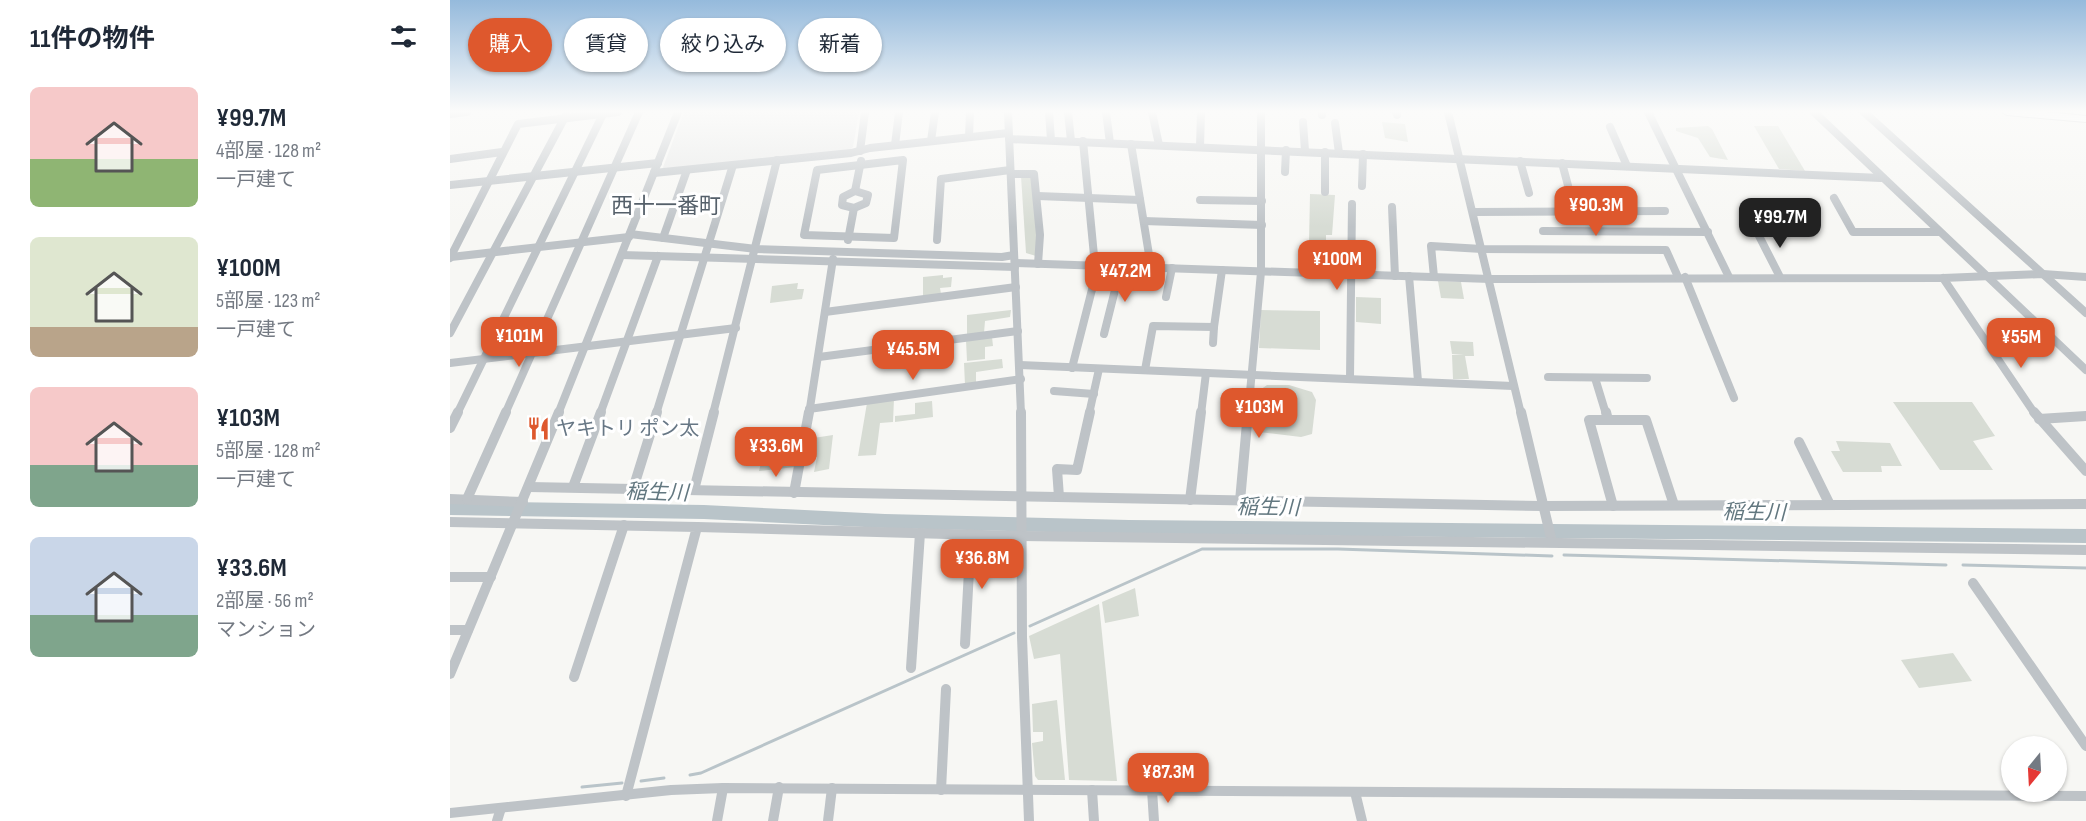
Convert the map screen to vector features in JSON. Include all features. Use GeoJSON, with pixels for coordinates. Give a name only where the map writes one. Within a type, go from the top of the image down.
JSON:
{"type":"FeatureCollection","features":[{"type":"Feature","properties":{"kind":"street"},"geometry":{"type":"LineString","coordinates":[[450,333],[547,150]]}},
{"type":"Feature","properties":{"kind":"street"},"geometry":{"type":"LineString","coordinates":[[450,428],[586,150]]}},
{"type":"Feature","properties":{"kind":"street"},"geometry":{"type":"LineString","coordinates":[[467,500],[622,150]]}},
{"type":"Feature","properties":{"kind":"street"},"geometry":{"type":"LineString","coordinates":[[450,674],[523,503],[663,150]]}},
{"type":"Feature","properties":{"kind":"street"},"geometry":{"type":"LineString","coordinates":[[654,173],[865,150]]}},
{"type":"Feature","properties":{"kind":"street"},"geometry":{"type":"LineString","coordinates":[[1009,150],[1021,379],[1023,497],[1021,532],[1029,821]]}},
{"type":"Feature","properties":{"kind":"street"},"geometry":{"type":"LineString","coordinates":[[1072,368],[1096,266],[1084,150]]}},
{"type":"Feature","properties":{"kind":"street"},"geometry":{"type":"LineString","coordinates":[[1132,150],[1151,267]]}},
{"type":"Feature","properties":{"kind":"street"},"geometry":{"type":"LineString","coordinates":[[1240,501],[1261,272],[1262,150]]}},
{"type":"Feature","properties":{"kind":"street"},"geometry":{"type":"LineString","coordinates":[[1285,172],[1286,150]]}},
{"type":"Feature","properties":{"kind":"street"},"geometry":{"type":"LineString","coordinates":[[1292,150],[1881,178]]}},
{"type":"Feature","properties":{"kind":"street"},"geometry":{"type":"LineString","coordinates":[[1457,150],[1490,279],[1512,386],[1551,539]]}},
{"type":"Feature","properties":{"kind":"street"},"geometry":{"type":"LineString","coordinates":[[1620,150],[1627,166]]}},
{"type":"Feature","properties":{"kind":"street"},"geometry":{"type":"LineString","coordinates":[[1667,150],[1729,277]]}},
{"type":"Feature","properties":{"kind":"street"},"geometry":{"type":"LineString","coordinates":[[1853,150],[2086,370]]}},
{"type":"Feature","properties":{"kind":"street"},"geometry":{"type":"LineString","coordinates":[[1906,150],[2086,313]]}},
{"type":"Feature","properties":{"kind":"street"},"geometry":{"type":"LineString","coordinates":[[855,191],[861,151]]}},
{"type":"Feature","properties":{"kind":"street"},"geometry":{"type":"LineString","coordinates":[[450,159],[502,152]]}},
{"type":"Feature","properties":{"kind":"street"},"geometry":{"type":"LineString","coordinates":[[451,254],[502,152]]}},
{"type":"Feature","properties":{"kind":"street"},"geometry":{"type":"LineString","coordinates":[[1325,152],[1325,192]]}},
{"type":"Feature","properties":{"kind":"street"},"geometry":{"type":"LineString","coordinates":[[1362,186],[1363,154]]}},
{"type":"Feature","properties":{"kind":"street"},"geometry":{"type":"LineString","coordinates":[[694,490],[777,160]]}},
{"type":"Feature","properties":{"kind":"street"},"geometry":{"type":"LineString","coordinates":[[903,160],[894,238],[848,237],[804,235],[817,170],[903,160]]}},
{"type":"Feature","properties":{"kind":"street"},"geometry":{"type":"LineString","coordinates":[[1520,161],[1529,193]]}},
{"type":"Feature","properties":{"kind":"street"},"geometry":{"type":"LineString","coordinates":[[450,185],[658,163]]}},
{"type":"Feature","properties":{"kind":"street"},"geometry":{"type":"LineString","coordinates":[[1562,163],[1570,193]]}},
{"type":"Feature","properties":{"kind":"street"},"geometry":{"type":"LineString","coordinates":[[633,489],[732,165]]}},
{"type":"Feature","properties":{"kind":"street"},"geometry":{"type":"LineString","coordinates":[[663,238],[687,170]]}},
{"type":"Feature","properties":{"kind":"street"},"geometry":{"type":"LineString","coordinates":[[937,240],[941,179],[1010,172],[1034,174],[1038,196],[1038,264]]}},
{"type":"Feature","properties":{"kind":"street"},"geometry":{"type":"LineString","coordinates":[[855,191],[863,192],[868,197],[862,205],[854,208],[845,207],[841,203],[846,194],[855,191]]}},
{"type":"Feature","properties":{"kind":"street"},"geometry":{"type":"LineString","coordinates":[[1038,196],[1140,200]]}},
{"type":"Feature","properties":{"kind":"street"},"geometry":{"type":"LineString","coordinates":[[1834,198],[1853,232],[1939,232]]}},
{"type":"Feature","properties":{"kind":"street"},"geometry":{"type":"LineString","coordinates":[[1200,200],[1262,201]]}},
{"type":"Feature","properties":{"kind":"street"},"geometry":{"type":"LineString","coordinates":[[1350,378],[1352,204]]}},
{"type":"Feature","properties":{"kind":"street"},"geometry":{"type":"LineString","coordinates":[[1392,207],[1395,276]]}},
{"type":"Feature","properties":{"kind":"street"},"geometry":{"type":"LineString","coordinates":[[846,252],[854,208]]}},
{"type":"Feature","properties":{"kind":"street"},"geometry":{"type":"LineString","coordinates":[[1473,212],[1665,212]]}},
{"type":"Feature","properties":{"kind":"street"},"geometry":{"type":"LineString","coordinates":[[1144,221],[1262,225]]}},
{"type":"Feature","properties":{"kind":"street"},"geometry":{"type":"LineString","coordinates":[[1543,231],[1708,232]]}},
{"type":"Feature","properties":{"kind":"street"},"geometry":{"type":"LineString","coordinates":[[1757,232],[1780,277]]}},
{"type":"Feature","properties":{"kind":"street"},"geometry":{"type":"LineString","coordinates":[[451,254],[494,252],[629,236],[756,249],[1002,257],[1015,262]]}},
{"type":"Feature","properties":{"kind":"street"},"geometry":{"type":"LineString","coordinates":[[1434,277],[1431,246],[1482,249],[1666,250],[1682,277],[1734,398]]}},
{"type":"Feature","properties":{"kind":"street"},"geometry":{"type":"LineString","coordinates":[[794,493],[819,357],[835,251]]}},
{"type":"Feature","properties":{"kind":"street"},"geometry":{"type":"LineString","coordinates":[[622,255],[833,262],[1015,262],[1490,279],[1943,278],[2043,274],[2086,277]]}},
{"type":"Feature","properties":{"kind":"street"},"geometry":{"type":"LineString","coordinates":[[573,487],[658,256]]}},
{"type":"Feature","properties":{"kind":"street"},"geometry":{"type":"LineString","coordinates":[[1104,334],[1121,266]]}},
{"type":"Feature","properties":{"kind":"street"},"geometry":{"type":"LineString","coordinates":[[1166,297],[1172,268]]}},
{"type":"Feature","properties":{"kind":"street"},"geometry":{"type":"LineString","coordinates":[[1213,343],[1222,270]]}},
{"type":"Feature","properties":{"kind":"street"},"geometry":{"type":"LineString","coordinates":[[1409,276],[1418,381]]}},
{"type":"Feature","properties":{"kind":"street"},"geometry":{"type":"LineString","coordinates":[[1943,278],[2039,419],[2086,471]]}},
{"type":"Feature","properties":{"kind":"street"},"geometry":{"type":"LineString","coordinates":[[825,312],[1016,287]]}},
{"type":"Feature","properties":{"kind":"street"},"geometry":{"type":"LineString","coordinates":[[1144,370],[1153,326],[1214,327]]}},
{"type":"Feature","properties":{"kind":"street"},"geometry":{"type":"LineString","coordinates":[[450,363],[736,328]]}},
{"type":"Feature","properties":{"kind":"street"},"geometry":{"type":"LineString","coordinates":[[819,357],[1018,331]]}},
{"type":"Feature","properties":{"kind":"street"},"geometry":{"type":"LineString","coordinates":[[1020,365],[1512,386]]}},
{"type":"Feature","properties":{"kind":"street"},"geometry":{"type":"LineString","coordinates":[[1059,497],[1057,469],[1077,470],[1099,369]]}},
{"type":"Feature","properties":{"kind":"street"},"geometry":{"type":"LineString","coordinates":[[1190,500],[1206,373]]}},
{"type":"Feature","properties":{"kind":"street"},"geometry":{"type":"LineString","coordinates":[[1548,376],[1647,378]]}},
{"type":"Feature","properties":{"kind":"street"},"geometry":{"type":"LineString","coordinates":[[1595,378],[1608,420]]}},
{"type":"Feature","properties":{"kind":"street"},"geometry":{"type":"LineString","coordinates":[[809,409],[1021,379]]}},
{"type":"Feature","properties":{"kind":"street"},"geometry":{"type":"LineString","coordinates":[[1054,391],[1094,394]]}},
{"type":"Feature","properties":{"kind":"street"},"geometry":{"type":"LineString","coordinates":[[2039,419],[2086,416]]}},
{"type":"Feature","properties":{"kind":"street"},"geometry":{"type":"LineString","coordinates":[[1613,506],[1589,420],[1646,420],[1674,505]]}},
{"type":"Feature","properties":{"kind":"street"},"geometry":{"type":"LineString","coordinates":[[1799,442],[1830,505]]}},
{"type":"Feature","properties":{"kind":"street"},"geometry":{"type":"LineString","coordinates":[[529,487],[1542,506],[2086,504]]}},
{"type":"Feature","properties":{"kind":"street"},"geometry":{"type":"LineString","coordinates":[[450,499],[523,503]]}},
{"type":"Feature","properties":{"kind":"street"},"geometry":{"type":"LineString","coordinates":[[450,522],[515,520],[971,534],[1021,532],[1551,539],[2086,550]]}},
{"type":"Feature","properties":{"kind":"street"},"geometry":{"type":"LineString","coordinates":[[574,677],[624,525]]}},
{"type":"Feature","properties":{"kind":"street"},"geometry":{"type":"LineString","coordinates":[[627,796],[697,527]]}},
{"type":"Feature","properties":{"kind":"street"},"geometry":{"type":"LineString","coordinates":[[911,668],[920,533]]}},
{"type":"Feature","properties":{"kind":"street"},"geometry":{"type":"LineString","coordinates":[[965,644],[971,534]]}},
{"type":"Feature","properties":{"kind":"street"},"geometry":{"type":"LineString","coordinates":[[450,576],[490,576]]}},
{"type":"Feature","properties":{"kind":"street"},"geometry":{"type":"LineString","coordinates":[[1974,583],[2086,746]]}},
{"type":"Feature","properties":{"kind":"street"},"geometry":{"type":"LineString","coordinates":[[450,630],[468,630]]}},
{"type":"Feature","properties":{"kind":"street"},"geometry":{"type":"LineString","coordinates":[[941,790],[946,689]]}},
{"type":"Feature","properties":{"kind":"street"},"geometry":{"type":"LineString","coordinates":[[773,821],[779,787]]}},
{"type":"Feature","properties":{"kind":"street"},"geometry":{"type":"LineString","coordinates":[[450,813],[671,790],[779,787],[1028,791],[2086,796]]}},
{"type":"Feature","properties":{"kind":"street"},"geometry":{"type":"LineString","coordinates":[[717,821],[723,788]]}},
{"type":"Feature","properties":{"kind":"street"},"geometry":{"type":"LineString","coordinates":[[828,821],[832,788]]}},
{"type":"Feature","properties":{"kind":"street"},"geometry":{"type":"LineString","coordinates":[[1092,790],[1094,821]]}},
{"type":"Feature","properties":{"kind":"street"},"geometry":{"type":"LineString","coordinates":[[1152,790],[1154,821]]}},
{"type":"Feature","properties":{"kind":"street"},"geometry":{"type":"LineString","coordinates":[[1355,792],[1362,821]]}},
{"type":"Feature","properties":{"kind":"street"},"geometry":{"type":"LineString","coordinates":[[497,821],[501,808]]}},
{"type":"Feature","properties":{"kind":"shaded area"},"geometry":{"type":"Polygon","coordinates":[[[669,150],[849,150],[848,151],[662,170],[669,150]]]}},
{"type":"Feature","properties":{"kind":"shaded area"},"geometry":{"type":"Polygon","coordinates":[[[1706,150],[1723,150],[1728,160],[1710,157],[1706,150]]]}},
{"type":"Feature","properties":{"kind":"shaded area"},"geometry":{"type":"Polygon","coordinates":[[[1768,150],[1793,150],[1805,171],[1779,169],[1768,150]]]}},
{"type":"Feature","properties":{"kind":"shaded area"},"geometry":{"type":"Polygon","coordinates":[[[1021,176],[1031,177],[1037,232],[1036,256],[1026,253],[1021,176]]]}},
{"type":"Feature","properties":{"kind":"shaded area"},"geometry":{"type":"Polygon","coordinates":[[[1310,194],[1335,195],[1332,235],[1326,235],[1326,244],[1309,243],[1310,194]]]}},
{"type":"Feature","properties":{"kind":"shaded area"},"geometry":{"type":"Polygon","coordinates":[[[943,275],[943,278],[952,277],[951,287],[940,288],[941,294],[923,296],[923,277],[943,275]]]}},
{"type":"Feature","properties":{"kind":"shaded area"},"geometry":{"type":"Polygon","coordinates":[[[1438,281],[1461,282],[1464,299],[1441,298],[1438,281]]]}},
{"type":"Feature","properties":{"kind":"shaded area"},"geometry":{"type":"Polygon","coordinates":[[[798,283],[797,289],[804,289],[802,299],[770,303],[772,286],[798,283]]]}},
{"type":"Feature","properties":{"kind":"shaded area"},"geometry":{"type":"Polygon","coordinates":[[[1356,297],[1381,298],[1381,324],[1356,322],[1356,297]]]}},
{"type":"Feature","properties":{"kind":"shaded area"},"geometry":{"type":"Polygon","coordinates":[[[1011,310],[1010,317],[985,321],[984,333],[967,335],[967,315],[1011,310]]]}},
{"type":"Feature","properties":{"kind":"shaded area"},"geometry":{"type":"Polygon","coordinates":[[[1261,310],[1320,311],[1320,350],[1259,348],[1261,310]]]}},
{"type":"Feature","properties":{"kind":"shaded area"},"geometry":{"type":"Polygon","coordinates":[[[992,337],[993,346],[985,347],[985,359],[967,361],[966,340],[992,337]]]}},
{"type":"Feature","properties":{"kind":"shaded area"},"geometry":{"type":"Polygon","coordinates":[[[1450,341],[1473,342],[1474,356],[1465,356],[1469,379],[1453,379],[1452,355],[1464,355],[1452,354],[1450,341]]]}},
{"type":"Feature","properties":{"kind":"shaded area"},"geometry":{"type":"Polygon","coordinates":[[[1002,359],[1003,368],[976,372],[976,383],[965,385],[964,363],[1002,359]]]}},
{"type":"Feature","properties":{"kind":"shaded area"},"geometry":{"type":"Polygon","coordinates":[[[1267,385],[1289,385],[1312,392],[1316,400],[1312,434],[1301,437],[1259,432],[1254,427],[1260,390],[1267,385]]]}},
{"type":"Feature","properties":{"kind":"shaded area"},"geometry":{"type":"Polygon","coordinates":[[[894,399],[893,422],[880,423],[876,455],[858,456],[867,403],[894,399]]]}},
{"type":"Feature","properties":{"kind":"shaded area"},"geometry":{"type":"Polygon","coordinates":[[[932,401],[933,417],[895,422],[895,416],[915,414],[915,403],[932,401]]]}},
{"type":"Feature","properties":{"kind":"shaded area"},"geometry":{"type":"Polygon","coordinates":[[[1893,402],[1972,402],[1995,436],[1973,441],[1993,470],[1940,470],[1893,402]]]}},
{"type":"Feature","properties":{"kind":"shaded area"},"geometry":{"type":"Polygon","coordinates":[[[783,433],[779,455],[797,454],[795,467],[759,471],[768,435],[783,433]]]}},
{"type":"Feature","properties":{"kind":"shaded area"},"geometry":{"type":"Polygon","coordinates":[[[833,435],[829,469],[814,472],[817,457],[804,459],[807,439],[833,435]]]}},
{"type":"Feature","properties":{"kind":"shaded area"},"geometry":{"type":"Polygon","coordinates":[[[1836,441],[1890,443],[1902,466],[1881,466],[1882,472],[1843,472],[1831,451],[1840,451],[1836,441]]]}},
{"type":"Feature","properties":{"kind":"shaded area"},"geometry":{"type":"Polygon","coordinates":[[[1135,588],[1139,616],[1105,623],[1102,602],[1135,588]]]}},
{"type":"Feature","properties":{"kind":"shaded area"},"geometry":{"type":"Polygon","coordinates":[[[1099,604],[1117,781],[1069,780],[1060,654],[1034,659],[1029,636],[1099,604]]]}},
{"type":"Feature","properties":{"kind":"shaded area"},"geometry":{"type":"Polygon","coordinates":[[[1953,653],[1972,681],[1919,688],[1901,660],[1953,653]]]}},
{"type":"Feature","properties":{"kind":"shaded area"},"geometry":{"type":"Polygon","coordinates":[[[1057,700],[1065,780],[1038,780],[1035,776],[1032,743],[1043,741],[1043,732],[1033,732],[1032,704],[1057,700]]]}},
{"type":"Feature","properties":{"kind":"shaded area"},"geometry":{"type":"Polygon","coordinates":[[[1190,754],[1194,781],[1164,781],[1161,757],[1190,754]]]}},
{"type":"Feature","properties":{"kind":"waterway","name":"稲生川"},"geometry":{"type":"LineString","coordinates":[[450,508],[704,512],[885,521],[1129,527],[2086,536]]}},
{"type":"Feature","properties":{"kind":"waterway"},"geometry":{"type":"LineString","coordinates":[[1030,626],[1202,549],[1338,549],[1552,556]]}},
{"type":"Feature","properties":{"kind":"waterway"},"geometry":{"type":"LineString","coordinates":[[1564,555],[1946,565]]}},
{"type":"Feature","properties":{"kind":"waterway"},"geometry":{"type":"LineString","coordinates":[[1963,565],[2086,568]]}},
{"type":"Feature","properties":{"kind":"waterway"},"geometry":{"type":"LineString","coordinates":[[690,775],[701,773],[1014,633]]}},
{"type":"Feature","properties":{"kind":"waterway"},"geometry":{"type":"LineString","coordinates":[[641,781],[664,778]]}},
{"type":"Feature","properties":{"kind":"waterway"},"geometry":{"type":"LineString","coordinates":[[582,787],[622,783]]}},
{"type":"Feature","properties":{"kind":"place","name":"ヤキトリ ポン太"},"geometry":{"type":"Point","coordinates":[538,428]}},
{"type":"Feature","properties":{"kind":"district","name":"西十一番町"},"geometry":{"type":"Point","coordinates":[666,205]}}]}
